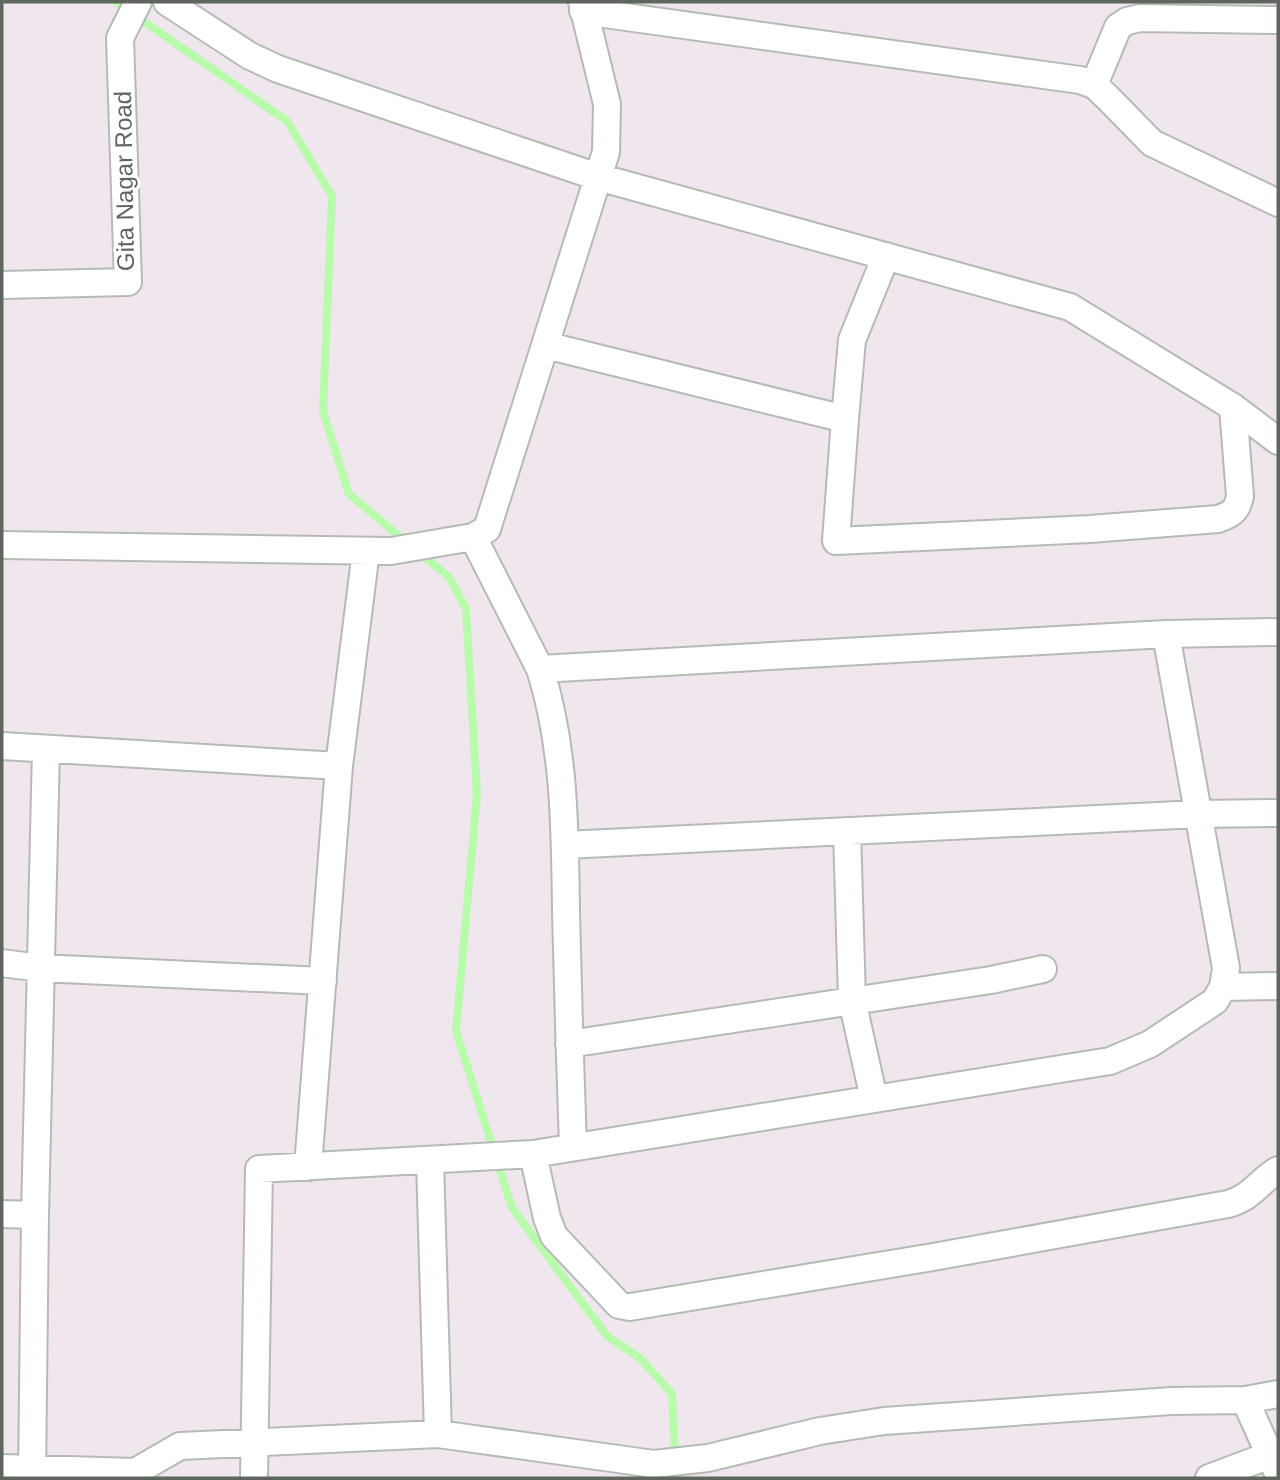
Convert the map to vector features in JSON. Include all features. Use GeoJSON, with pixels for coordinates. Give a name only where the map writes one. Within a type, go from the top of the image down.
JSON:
{"type":"FeatureCollection","features":[{"type":"Feature","properties":{"kind":"street","name":"Gita Nagar Road"},"geometry":{"type":"LineString","coordinates":[[2,285],[128,282],[120,38],[137,2]]}},
{"type":"Feature","properties":{"kind":"street"},"geometry":{"type":"LineString","coordinates":[[167,2],[250,56],[278,69],[598,177],[1070,307],[1233,407],[1278,441]]}},
{"type":"Feature","properties":{"kind":"street"},"geometry":{"type":"LineString","coordinates":[[2,545],[378,551],[473,537],[487,529],[606,152],[607,104],[583,7],[1080,80],[1094,85],[1152,143],[1278,202]]}},
{"type":"Feature","properties":{"kind":"street"},"geometry":{"type":"LineString","coordinates":[[1094,85],[1118,27],[1127,21],[1140,18],[1278,20]]}},
{"type":"Feature","properties":{"kind":"street"},"geometry":{"type":"LineString","coordinates":[[886,256],[852,340],[836,541],[1090,529],[1217,519],[1231,515],[1238,508],[1240,496],[1233,407]]}},
{"type":"Feature","properties":{"kind":"street"},"geometry":{"type":"LineString","coordinates":[[545,345],[845,419]]}},
{"type":"Feature","properties":{"kind":"street"},"geometry":{"type":"LineString","coordinates":[[473,537],[540,669],[560,770],[565,845],[573,1147]]}},
{"type":"Feature","properties":{"kind":"street"},"geometry":{"type":"LineString","coordinates":[[308,1167],[339,766],[378,551]]}},
{"type":"Feature","properties":{"kind":"street"},"geometry":{"type":"LineString","coordinates":[[540,669],[1166,634],[1278,632]]}},
{"type":"Feature","properties":{"kind":"street"},"geometry":{"type":"LineString","coordinates":[[254,1478],[258,1169],[528,1154],[1110,1061],[1150,1044],[1215,1001],[1223,987],[1226,968],[1166,634]]}},
{"type":"Feature","properties":{"kind":"street"},"geometry":{"type":"LineString","coordinates":[[2,746],[339,766]]}},
{"type":"Feature","properties":{"kind":"street"},"geometry":{"type":"LineString","coordinates":[[32,1473],[34,1215],[46,749]]}},
{"type":"Feature","properties":{"kind":"street"},"geometry":{"type":"LineString","coordinates":[[565,845],[1198,814],[1278,813]]}},
{"type":"Feature","properties":{"kind":"street"},"geometry":{"type":"LineString","coordinates":[[847,831],[852,1000],[874,1099]]}},
{"type":"Feature","properties":{"kind":"street"},"geometry":{"type":"LineString","coordinates":[[2,963],[40,968],[323,981]]}},
{"type":"Feature","properties":{"kind":"street"},"geometry":{"type":"LineString","coordinates":[[569,1044],[991,980],[1043,969]]}},
{"type":"Feature","properties":{"kind":"street"},"geometry":{"type":"LineString","coordinates":[[1223,987],[1278,986]]}},
{"type":"Feature","properties":{"kind":"street"},"geometry":{"type":"LineString","coordinates":[[528,1154],[554,1236],[619,1305],[630,1307],[933,1257],[1228,1203],[1252,1193],[1278,1170]]}},
{"type":"Feature","properties":{"kind":"street"},"geometry":{"type":"LineString","coordinates":[[430,1161],[438,1434]]}},
{"type":"Feature","properties":{"kind":"street"},"geometry":{"type":"LineString","coordinates":[[2,1214],[34,1215]]}},
{"type":"Feature","properties":{"kind":"street"},"geometry":{"type":"LineString","coordinates":[[2,1468],[32,1473],[135,1472],[180,1446],[438,1434],[654,1464],[708,1458],[820,1431],[884,1420],[1172,1401],[1245,1400],[1278,1394]]}},
{"type":"Feature","properties":{"kind":"street"},"geometry":{"type":"LineString","coordinates":[[1209,1478],[1274,1464],[1245,1400]]}},
{"type":"Feature","properties":{"kind":"waterway"},"geometry":{"type":"LineString","coordinates":[[116,2],[287,121],[332,196],[323,411],[349,494],[406,542]]}},
{"type":"Feature","properties":{"kind":"waterway"},"geometry":{"type":"LineString","coordinates":[[419,552],[449,577],[466,609],[477,794],[456,1031],[512,1208],[607,1336],[641,1359],[672,1394],[676,1478]]}}]}
